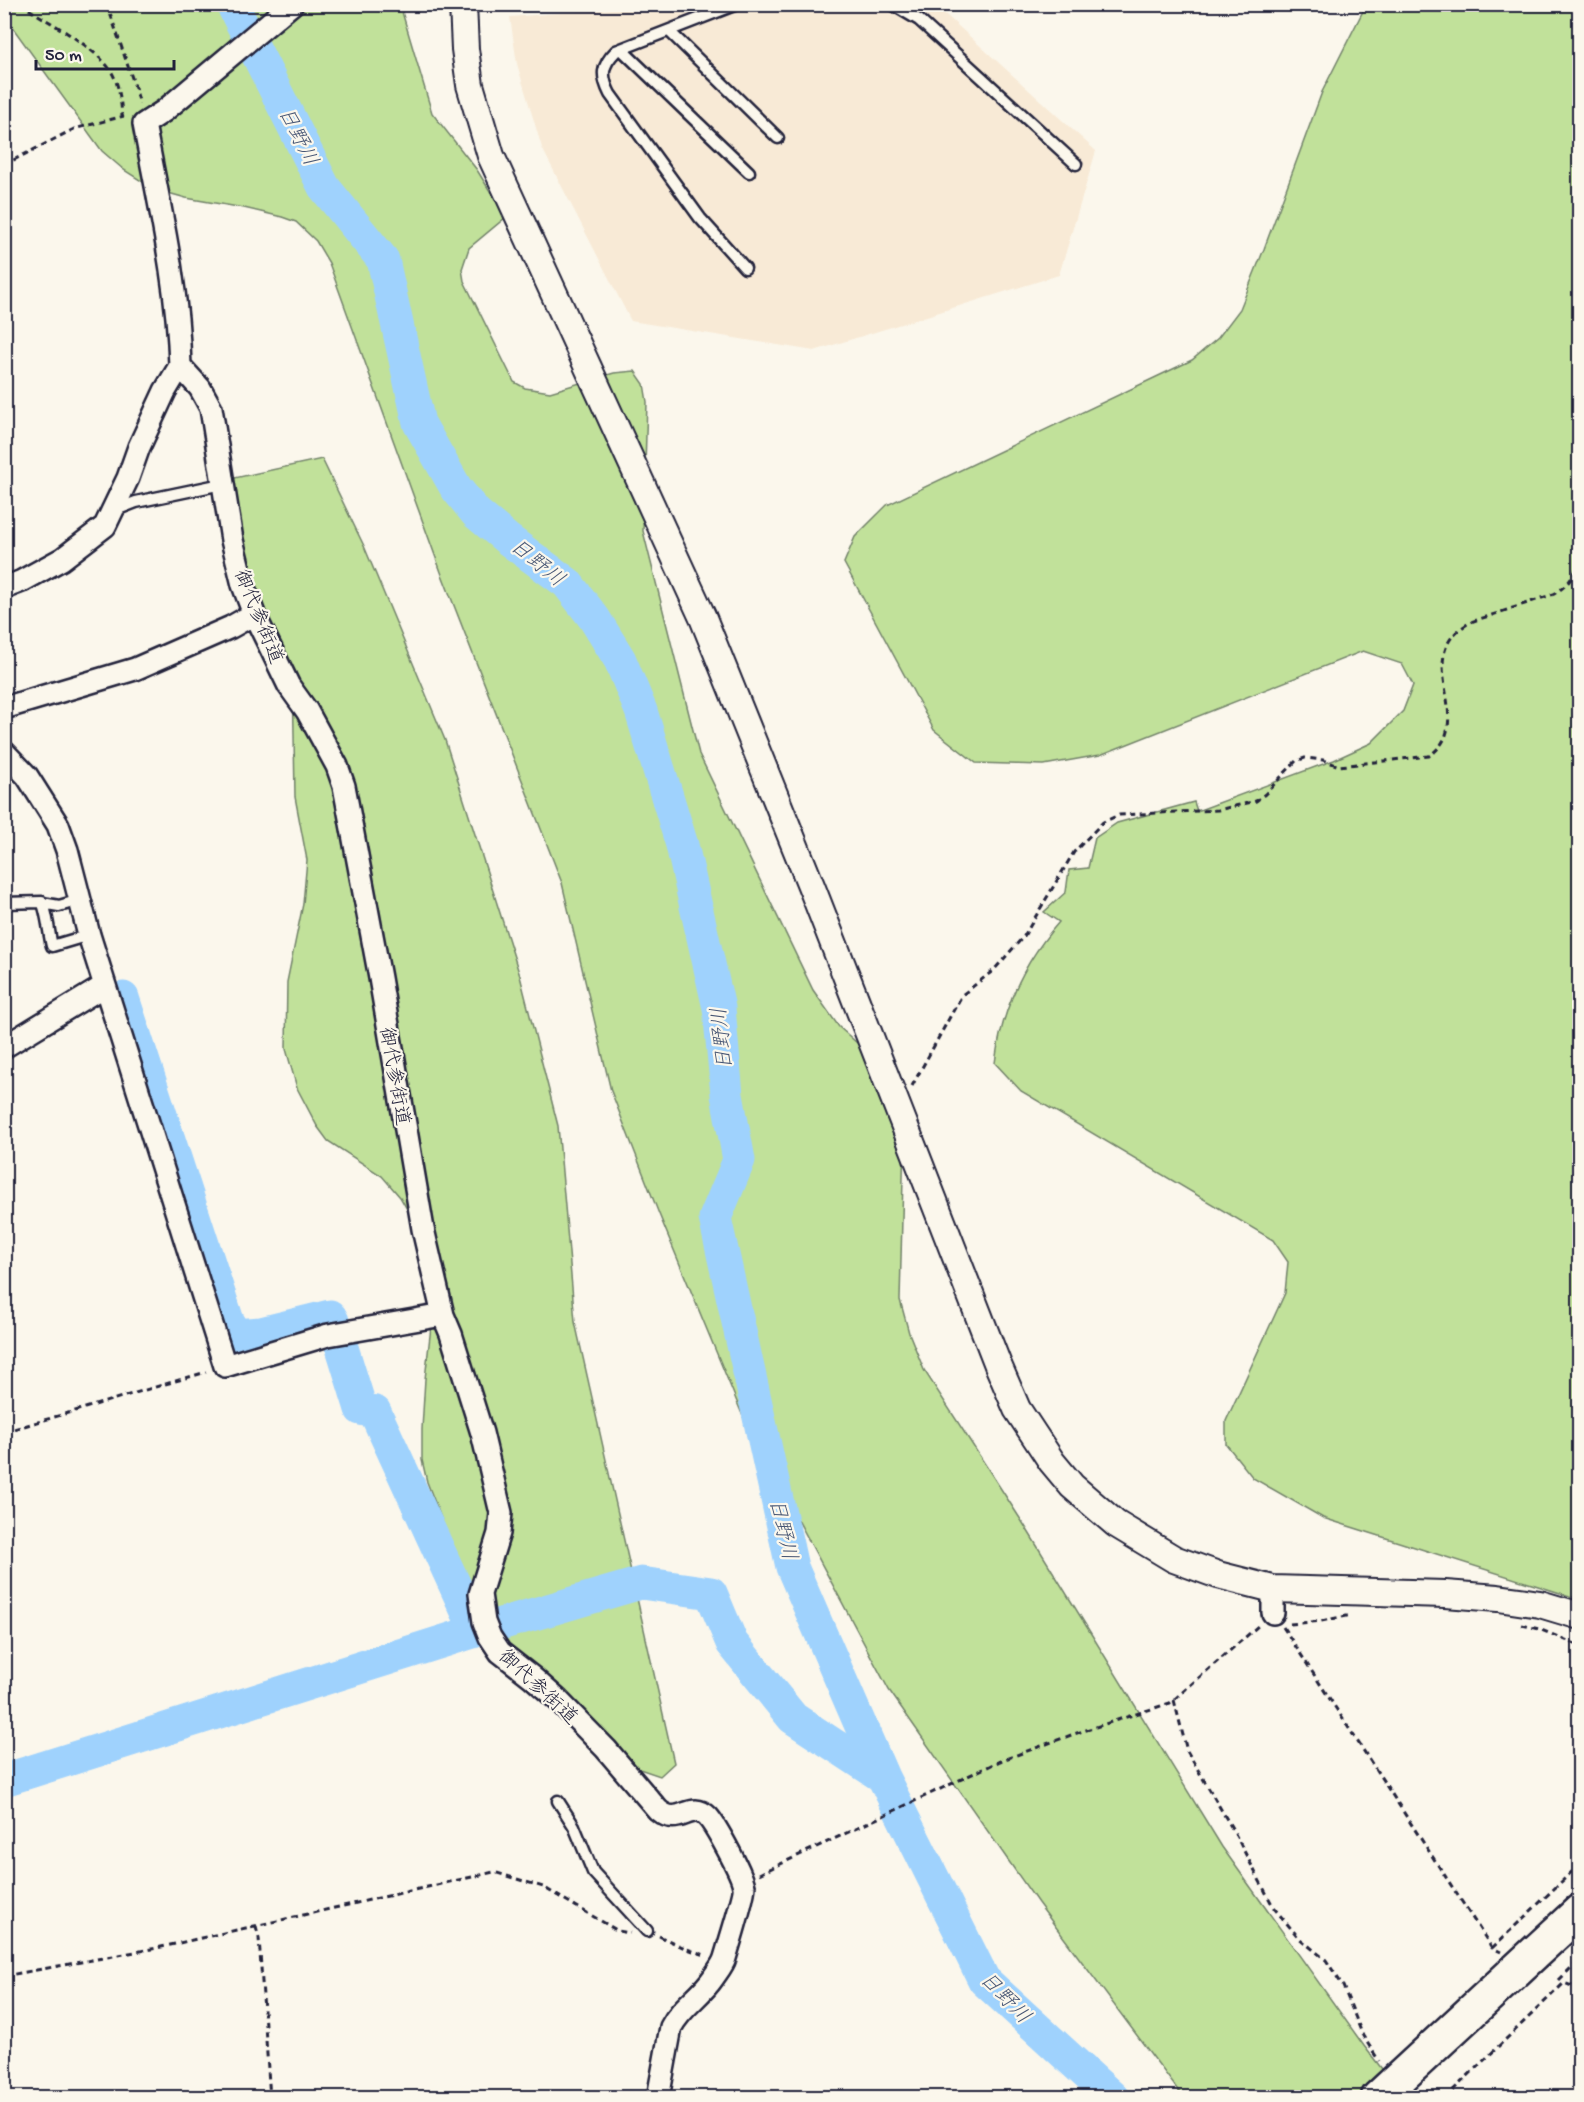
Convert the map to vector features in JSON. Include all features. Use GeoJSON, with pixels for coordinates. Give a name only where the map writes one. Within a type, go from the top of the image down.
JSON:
{"type":"FeatureCollection","features":[{"type":"Feature","properties":{"kind":"highway"},"geometry":{"type":"LineString","coordinates":[[1380,2082],[1580,1911]]}},
{"type":"Feature","properties":{"kind":"street"},"geometry":{"type":"LineString","coordinates":[[4,588],[62,559],[105,526],[165,391],[180,366],[179,327],[172,276],[143,119],[164,111],[292,4]]}},
{"type":"Feature","properties":{"kind":"street"},"geometry":{"type":"LineString","coordinates":[[463,4],[465,49],[470,85],[491,156],[703,618],[1017,1409],[1052,1462],[1072,1486],[1108,1518],[1164,1553],[1273,1601],[1445,1594],[1540,1604],[1580,1616]]}},
{"type":"Feature","properties":{"kind":"street","name":"御代参街道"},"geometry":{"type":"LineString","coordinates":[[180,366],[200,388],[211,408],[232,540],[243,585],[254,614],[289,686],[307,711],[337,766],[344,786],[423,1229],[443,1315],[482,1433],[501,1513],[499,1533],[480,1594],[487,1630],[500,1652],[549,1693],[606,1749],[664,1816],[676,1818],[692,1811],[698,1811],[708,1818],[735,1864],[744,1888]]}},
{"type":"Feature","properties":{"kind":"street"},"geometry":{"type":"LineString","coordinates":[[4,708],[135,669],[231,627],[254,614]]}},
{"type":"Feature","properties":{"kind":"street"},"geometry":{"type":"LineString","coordinates":[[4,752],[27,776],[58,825],[104,986],[225,1366],[328,1335],[443,1315]]}},
{"type":"Feature","properties":{"kind":"street"},"geometry":{"type":"LineString","coordinates":[[4,1047],[104,986]]}},
{"type":"Feature","properties":{"kind":"street"},"geometry":{"type":"LineString","coordinates":[[658,2097],[671,2026],[712,1980],[724,1960],[744,1888]]}},
{"type":"Feature","properties":{"kind":"lane"},"geometry":{"type":"LineString","coordinates":[[736,4],[621,49],[611,56],[604,68],[603,81],[700,218],[745,268]]}},
{"type":"Feature","properties":{"kind":"lane"},"geometry":{"type":"LineString","coordinates":[[891,4],[919,20],[1076,164]]}},
{"type":"Feature","properties":{"kind":"lane"},"geometry":{"type":"LineString","coordinates":[[669,31],[778,138]]}},
{"type":"Feature","properties":{"kind":"lane"},"geometry":{"type":"LineString","coordinates":[[621,49],[749,172]]}},
{"type":"Feature","properties":{"kind":"lane"},"geometry":{"type":"LineString","coordinates":[[113,511],[135,502],[222,484]]}},
{"type":"Feature","properties":{"kind":"lane"},"geometry":{"type":"LineString","coordinates":[[4,903],[42,903],[59,906],[80,900]]}},
{"type":"Feature","properties":{"kind":"lane"},"geometry":{"type":"LineString","coordinates":[[42,903],[52,946],[89,936]]}},
{"type":"Feature","properties":{"kind":"lane"},"geometry":{"type":"LineString","coordinates":[[558,1801],[574,1826],[593,1872],[647,1931]]}},
{"type":"Feature","properties":{"kind":"path"},"geometry":{"type":"LineString","coordinates":[[20,4],[75,39],[103,62],[111,72],[119,92],[122,116]]}},
{"type":"Feature","properties":{"kind":"path"},"geometry":{"type":"LineString","coordinates":[[4,165],[74,129],[122,116],[143,119],[135,84],[107,4]]}},
{"type":"Feature","properties":{"kind":"path"},"geometry":{"type":"LineString","coordinates":[[898,1111],[962,995],[994,970],[1024,936],[1074,852],[1103,822],[1119,814],[1218,810],[1256,801],[1273,787],[1296,761],[1305,758],[1323,760],[1339,766],[1429,756],[1438,750],[1446,738],[1450,724],[1442,661],[1444,649],[1453,636],[1466,624],[1554,594],[1566,587],[1577,571],[1580,556]]}},
{"type":"Feature","properties":{"kind":"path"},"geometry":{"type":"LineString","coordinates":[[4,1432],[225,1366]]}},
{"type":"Feature","properties":{"kind":"path"},"geometry":{"type":"LineString","coordinates":[[744,1888],[756,1875],[1000,1761],[1174,1700],[1273,1601]]}},
{"type":"Feature","properties":{"kind":"path"},"geometry":{"type":"LineString","coordinates":[[1359,1613],[1313,1622],[1281,1624],[1492,1948],[1505,1954]]}},
{"type":"Feature","properties":{"kind":"path"},"geometry":{"type":"LineString","coordinates":[[1514,1624],[1539,1629],[1580,1646]]}},
{"type":"Feature","properties":{"kind":"path"},"geometry":{"type":"LineString","coordinates":[[1174,1700],[1187,1751],[1233,1830],[1274,1908],[1299,1938],[1326,1960],[1343,1986],[1380,2082]]}},
{"type":"Feature","properties":{"kind":"path"},"geometry":{"type":"LineString","coordinates":[[1492,1948],[1580,1864]]}},
{"type":"Feature","properties":{"kind":"path"},"geometry":{"type":"LineString","coordinates":[[4,1976],[157,1948],[494,1872],[543,1887],[618,1931],[635,1934],[647,1931],[687,1949],[724,1960]]}},
{"type":"Feature","properties":{"kind":"path"},"geometry":{"type":"LineString","coordinates":[[256,1926],[260,1938],[270,2097]]}},
{"type":"Feature","properties":{"kind":"path"},"geometry":{"type":"LineString","coordinates":[[1559,1980],[1580,1959]]}},
{"type":"Feature","properties":{"kind":"path"},"geometry":{"type":"LineString","coordinates":[[1553,1977],[1580,1989]]}},
{"type":"Feature","properties":{"kind":"path"},"geometry":{"type":"LineString","coordinates":[[1445,2097],[1564,1983]]}},
{"type":"Feature","properties":{"kind":"shaded area"},"geometry":{"type":"Polygon","coordinates":[[[673,4],[935,5],[1096,151],[1059,275],[814,351],[631,321],[542,148],[517,64],[510,17],[673,4]]]}},
{"type":"Feature","properties":{"kind":"green space"},"geometry":{"type":"Polygon","coordinates":[[[4,5],[400,5],[432,113],[477,170],[506,217],[469,248],[462,269],[464,281],[514,382],[525,388],[550,392],[614,373],[635,371],[644,384],[647,402],[643,531],[699,754],[813,990],[839,1027],[865,1050],[904,1136],[900,1300],[909,1333],[924,1370],[1023,1523],[1222,1847],[1364,2046],[1404,2097],[1183,2097],[1038,1903],[889,1690],[744,1419],[659,1214],[611,1091],[562,883],[441,572],[329,263],[316,241],[296,222],[244,208],[186,198],[154,189],[124,170],[102,151],[5,17],[4,5]]]}},
{"type":"Feature","properties":{"kind":"green space"},"geometry":{"type":"Polygon","coordinates":[[[1366,5],[1579,5],[1579,1599],[1323,1518],[1253,1478],[1226,1444],[1226,1421],[1285,1293],[1288,1262],[1273,1240],[1021,1091],[995,1063],[1003,1024],[1016,987],[1035,954],[1059,922],[1044,912],[1066,892],[1069,870],[1088,868],[1095,838],[1117,823],[1194,802],[1197,811],[1334,760],[1371,743],[1403,711],[1413,685],[1402,664],[1363,651],[1100,755],[1044,765],[976,763],[934,730],[844,563],[855,537],[887,505],[1192,360],[1218,338],[1240,309],[1322,92],[1366,5]]]}},
{"type":"Feature","properties":{"kind":"green space"},"geometry":{"type":"Polygon","coordinates":[[[322,459],[364,546],[445,740],[520,976],[558,1126],[575,1322],[674,1763],[660,1776],[625,1764],[529,1670],[479,1616],[427,1482],[422,1460],[425,1379],[434,1301],[413,1220],[400,1197],[382,1176],[328,1141],[317,1126],[297,1088],[286,1049],[287,982],[303,904],[307,860],[295,797],[293,671],[256,601],[231,498],[230,479],[322,459]]]}},
{"type":"Feature","properties":{"kind":"waterway","name":"日野川"},"geometry":{"type":"LineString","coordinates":[[232,4],[324,187],[383,260],[419,423],[456,488],[476,513],[567,583],[594,618],[620,660],[641,711],[682,845],[719,1008],[727,1095],[739,1160],[715,1218],[792,1567],[883,1777],[984,1980],[1113,2098]]}},
{"type":"Feature","properties":{"kind":"waterway"},"geometry":{"type":"LineString","coordinates":[[123,998],[228,1321],[237,1335],[261,1333],[330,1316],[333,1321]]}},
{"type":"Feature","properties":{"kind":"waterway"},"geometry":{"type":"LineString","coordinates":[[339,1338],[361,1409],[375,1412],[476,1631]]}},
{"type":"Feature","properties":{"kind":"waterway"},"geometry":{"type":"LineString","coordinates":[[4,1780],[476,1631],[641,1583],[711,1593],[732,1643],[793,1718],[883,1777]]}}]}
